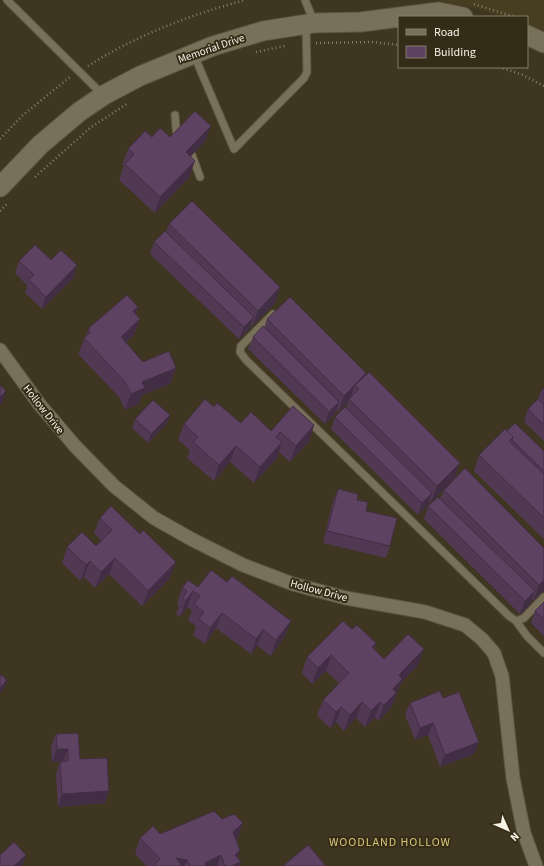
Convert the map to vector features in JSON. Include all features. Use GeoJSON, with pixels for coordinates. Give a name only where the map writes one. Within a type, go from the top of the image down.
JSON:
{"type":"FeatureCollection","features":[{"type":"Feature","properties":{"kind":"main road","name":"Memorial Drive"},"geometry":{"type":"LineString","coordinates":[[408,16],[466,10]]}},
{"type":"Feature","properties":{"kind":"main road","name":"Memorial Drive"},"geometry":{"type":"LineString","coordinates":[[6,193],[56,130],[104,95],[140,76],[194,54],[262,31],[310,24],[361,22],[398,17]]}},
{"type":"Feature","properties":{"kind":"main road"},"geometry":{"type":"LineString","coordinates":[[528,36],[544,43]]}},
{"type":"Feature","properties":{"kind":"street","name":"Hollow Drive"},"geometry":{"type":"LineString","coordinates":[[0,350],[40,405],[75,446],[114,486],[154,518],[193,540],[243,565],[293,584],[346,598],[425,612],[465,625],[482,639],[494,653],[502,676],[513,778],[524,833],[536,866]]}},
{"type":"Feature","properties":{"kind":"lane"},"geometry":{"type":"LineString","coordinates":[[7,0],[104,95]]}},
{"type":"Feature","properties":{"kind":"lane"},"geometry":{"type":"LineString","coordinates":[[194,54],[234,149],[304,78],[307,72],[306,44],[310,24],[305,0]]}},
{"type":"Feature","properties":{"kind":"lane"},"geometry":{"type":"LineString","coordinates":[[175,115],[177,140]]}},
{"type":"Feature","properties":{"kind":"lane"},"geometry":{"type":"LineString","coordinates":[[192,155],[200,177]]}},
{"type":"Feature","properties":{"kind":"lane"},"geometry":{"type":"LineString","coordinates":[[277,310],[241,346],[240,352],[516,621],[527,636],[544,653]]}},
{"type":"Feature","properties":{"kind":"lane"},"geometry":{"type":"LineString","coordinates":[[516,621],[524,618],[544,597]]}},
{"type":"Feature","properties":{"kind":"path"},"geometry":{"type":"LineString","coordinates":[[0,139],[23,115],[80,72],[110,52],[156,30],[207,10],[245,0]]}},
{"type":"Feature","properties":{"kind":"path"},"geometry":{"type":"LineString","coordinates":[[466,10],[508,16]]}},
{"type":"Feature","properties":{"kind":"path"},"geometry":{"type":"LineString","coordinates":[[250,54],[292,45],[306,44],[372,42],[398,45]]}},
{"type":"Feature","properties":{"kind":"path"},"geometry":{"type":"LineString","coordinates":[[502,68],[523,75],[544,86]]}},
{"type":"Feature","properties":{"kind":"path"},"geometry":{"type":"LineString","coordinates":[[32,180],[90,128],[128,103]]}},
{"type":"Feature","properties":{"kind":"path"},"geometry":{"type":"LineString","coordinates":[[0,211],[6,193]]}},
{"type":"Feature","properties":{"kind":"shaded area"},"geometry":{"type":"Polygon","coordinates":[[[437,0],[544,0],[544,31],[528,25],[528,16],[500,16],[479,9],[437,0]]]}},
{"type":"Feature","properties":{"kind":"building"},"geometry":{"type":"Polygon","coordinates":[[[195,111],[211,126],[186,152],[195,161],[160,197],[125,164],[134,154],[128,149],[145,131],[152,137],[160,128],[170,137],[195,111]]]}},
{"type":"Feature","properties":{"kind":"building"},"geometry":{"type":"Polygon","coordinates":[[[192,201],[280,287],[258,311],[169,224],[192,201]]]}},
{"type":"Feature","properties":{"kind":"building"},"geometry":{"type":"Polygon","coordinates":[[[165,231],[254,317],[244,327],[154,242],[165,231]]]}},
{"type":"Feature","properties":{"kind":"building"},"geometry":{"type":"Polygon","coordinates":[[[35,245],[51,260],[61,250],[77,265],[46,297],[29,280],[34,275],[19,261],[35,245]]]}},
{"type":"Feature","properties":{"kind":"building"},"geometry":{"type":"Polygon","coordinates":[[[127,295],[138,307],[133,311],[140,319],[121,337],[143,362],[169,351],[176,368],[142,382],[145,388],[131,394],[125,382],[84,338],[90,333],[89,328],[127,295]]]}},
{"type":"Feature","properties":{"kind":"building"},"geometry":{"type":"Polygon","coordinates":[[[290,297],[366,373],[344,396],[267,319],[290,297]]]}},
{"type":"Feature","properties":{"kind":"building"},"geometry":{"type":"Polygon","coordinates":[[[263,326],[339,402],[329,412],[253,337],[263,326]]]}},
{"type":"Feature","properties":{"kind":"building"},"geometry":{"type":"Polygon","coordinates":[[[369,372],[460,463],[437,486],[349,399],[359,389],[355,385],[369,372]]]}},
{"type":"Feature","properties":{"kind":"building"},"geometry":{"type":"Polygon","coordinates":[[[0,385],[6,391],[0,397],[0,385]]]}},
{"type":"Feature","properties":{"kind":"building"},"geometry":{"type":"Polygon","coordinates":[[[205,399],[214,407],[217,403],[241,423],[251,412],[271,431],[293,406],[314,425],[296,446],[280,432],[276,437],[282,442],[260,467],[236,446],[219,465],[193,442],[198,437],[184,424],[205,399]]]}},
{"type":"Feature","properties":{"kind":"building"},"geometry":{"type":"Polygon","coordinates":[[[538,399],[544,405],[544,425],[528,409],[538,399]]]}},
{"type":"Feature","properties":{"kind":"building"},"geometry":{"type":"Polygon","coordinates":[[[153,400],[170,415],[151,434],[135,419],[153,400]]]}},
{"type":"Feature","properties":{"kind":"building"},"geometry":{"type":"Polygon","coordinates":[[[345,407],[432,493],[422,503],[335,417],[345,407]]]}},
{"type":"Feature","properties":{"kind":"building"},"geometry":{"type":"Polygon","coordinates":[[[515,423],[544,451],[544,471],[512,440],[513,437],[507,431],[515,423]]]}},
{"type":"Feature","properties":{"kind":"building"},"geometry":{"type":"Polygon","coordinates":[[[505,429],[513,437],[509,441],[544,474],[544,518],[479,455],[505,429]]]}},
{"type":"Feature","properties":{"kind":"building"},"geometry":{"type":"Polygon","coordinates":[[[465,468],[544,548],[544,580],[539,585],[444,490],[465,468]]]}},
{"type":"Feature","properties":{"kind":"building"},"geometry":{"type":"Polygon","coordinates":[[[338,489],[358,494],[357,500],[368,502],[366,511],[397,518],[390,546],[327,531],[338,489]]]}},
{"type":"Feature","properties":{"kind":"building"},"geometry":{"type":"Polygon","coordinates":[[[438,497],[535,591],[525,601],[428,506],[438,497]]]}},
{"type":"Feature","properties":{"kind":"building"},"geometry":{"type":"Polygon","coordinates":[[[111,506],[140,534],[143,530],[176,562],[148,591],[115,558],[101,572],[90,561],[86,565],[67,547],[82,532],[96,546],[112,530],[100,518],[111,506]]]}},
{"type":"Feature","properties":{"kind":"building"},"geometry":{"type":"Polygon","coordinates":[[[211,570],[227,582],[232,576],[291,621],[276,640],[263,630],[256,639],[222,613],[210,628],[199,619],[204,612],[194,604],[200,596],[193,591],[186,601],[182,598],[187,591],[182,588],[188,580],[198,587],[211,570]]]}},
{"type":"Feature","properties":{"kind":"building"},"geometry":{"type":"Polygon","coordinates":[[[544,602],[544,619],[535,611],[544,602]]]}},
{"type":"Feature","properties":{"kind":"building"},"geometry":{"type":"Polygon","coordinates":[[[343,621],[352,629],[357,625],[376,643],[372,647],[384,659],[408,634],[424,649],[399,675],[402,679],[393,689],[396,693],[384,705],[380,702],[371,711],[362,702],[350,715],[341,707],[336,712],[323,700],[349,673],[331,655],[318,668],[307,657],[343,621]]]}},
{"type":"Feature","properties":{"kind":"building"},"geometry":{"type":"Polygon","coordinates":[[[0,674],[7,680],[0,688],[0,674]]]}},
{"type":"Feature","properties":{"kind":"building"},"geometry":{"type":"Polygon","coordinates":[[[440,691],[443,698],[459,692],[479,742],[445,755],[433,723],[420,728],[410,703],[440,691]]]}},
{"type":"Feature","properties":{"kind":"building"},"geometry":{"type":"Polygon","coordinates":[[[78,733],[80,759],[107,758],[109,791],[62,794],[60,762],[68,761],[68,749],[57,749],[56,734],[78,733]]]}},
{"type":"Feature","properties":{"kind":"building"},"geometry":{"type":"Polygon","coordinates":[[[214,811],[222,819],[234,814],[243,823],[233,832],[240,850],[235,855],[241,862],[231,866],[225,866],[221,855],[205,863],[206,866],[190,866],[187,860],[176,858],[181,864],[179,866],[157,866],[155,864],[160,859],[140,838],[153,826],[160,834],[214,811]]]}},
{"type":"Feature","properties":{"kind":"building"},"geometry":{"type":"Polygon","coordinates":[[[14,842],[26,855],[14,866],[0,866],[0,855],[14,842]]]}},
{"type":"Feature","properties":{"kind":"building"},"geometry":{"type":"Polygon","coordinates":[[[308,845],[326,866],[283,866],[308,845]]]}},
{"type":"Feature","properties":{"kind":"district","name":"WOODLAND HOLLOW"},"geometry":{"type":"Point","coordinates":[390,842]}}]}
